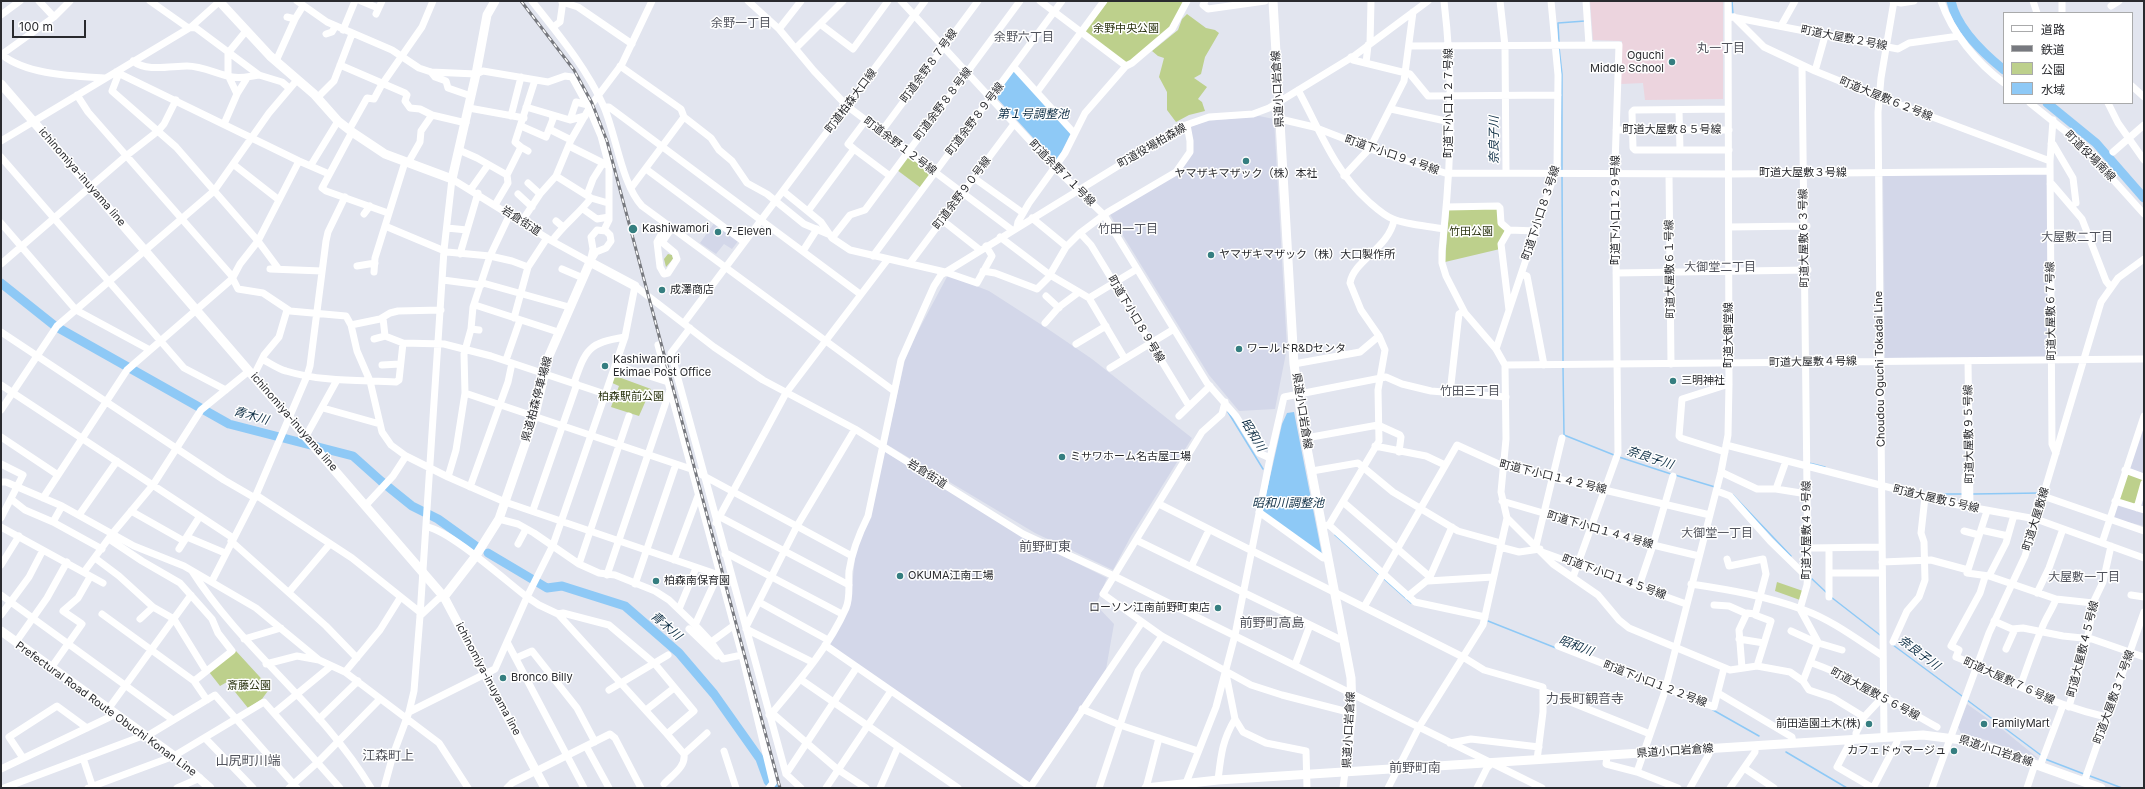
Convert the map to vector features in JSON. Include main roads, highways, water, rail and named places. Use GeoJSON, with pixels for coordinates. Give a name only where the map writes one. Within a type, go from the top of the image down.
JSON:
{"type":"FeatureCollection","features":[{"type":"Feature","properties":{"kind":"main road"},"geometry":{"type":"LineString","coordinates":[[220,1],[246,31],[276,61],[317,98],[338,121],[350,131],[385,154],[452,179],[466,123],[487,16],[489,8],[495,1]]}},
{"type":"Feature","properties":{"kind":"main road","name":"県道小口岩倉線"},"geometry":{"type":"LineString","coordinates":[[1273,1],[1294,364],[1312,471],[1326,525],[1328,558],[1344,639],[1352,694],[1352,713],[1345,772],[1923,735],[1950,737],[1970,741],[2101,788]]}},
{"type":"Feature","properties":{"kind":"main road","name":"ichinomiya-inuyama line"},"geometry":{"type":"LineString","coordinates":[[1,84],[444,597],[546,788]]}},
{"type":"Feature","properties":{"kind":"main road","name":"県道柏森停車場線"},"geometry":{"type":"LineString","coordinates":[[444,597],[475,557],[499,519],[535,415],[548,358],[558,332],[590,262],[635,286]]}},
{"type":"Feature","properties":{"kind":"main road","name":"Prefectural Road Route Obuchi Konan Line"},"geometry":{"type":"LineString","coordinates":[[1,631],[174,756],[210,788]]}},
{"type":"Feature","properties":{"kind":"main road"},"geometry":{"type":"LineString","coordinates":[[1146,788],[1185,785],[1218,780],[1345,772]]}},
{"type":"Feature","properties":{"kind":"water","name":"第１号調整池"},"geometry":{"type":"Polygon","coordinates":[[[1013,72],[1015,72],[1071,133],[1056,163],[995,96],[1013,72]]]}},
{"type":"Feature","properties":{"kind":"water","name":"昭和川調整池"},"geometry":{"type":"Polygon","coordinates":[[[1294,412],[1322,555],[1262,513],[1282,424],[1287,413],[1294,412]]]}},
{"type":"Feature","properties":{"kind":"waterway"},"geometry":{"type":"LineString","coordinates":[[1732,1],[1733,14]]}},
{"type":"Feature","properties":{"kind":"waterway"},"geometry":{"type":"LineString","coordinates":[[1951,1],[1954,11],[1965,31],[1972,40],[2003,69]]}},
{"type":"Feature","properties":{"kind":"waterway"},"geometry":{"type":"LineString","coordinates":[[1559,43],[1558,23],[1585,21]]}},
{"type":"Feature","properties":{"kind":"waterway"},"geometry":{"type":"LineString","coordinates":[[1559,47],[1562,74],[1562,171]]}},
{"type":"Feature","properties":{"kind":"waterway"},"geometry":{"type":"LineString","coordinates":[[2048,104],[2096,143],[2144,198]]}},
{"type":"Feature","properties":{"kind":"waterway","name":"奈良子川"},"geometry":{"type":"LineString","coordinates":[[1562,175],[1563,361]]}},
{"type":"Feature","properties":{"kind":"waterway","name":"青木川"},"geometry":{"type":"LineString","coordinates":[[1,283],[55,326],[229,424],[353,456],[412,506],[438,519],[477,547]]}},
{"type":"Feature","properties":{"kind":"waterway","name":"奈良子川"},"geometry":{"type":"LineString","coordinates":[[1563,367],[1564,435],[1614,455]]}},
{"type":"Feature","properties":{"kind":"waterway","name":"昭和川"},"geometry":{"type":"LineString","coordinates":[[1228,412],[1263,469]]}},
{"type":"Feature","properties":{"kind":"waterway","name":"奈良子川"},"geometry":{"type":"LineString","coordinates":[[1619,457],[1671,474]]}},
{"type":"Feature","properties":{"kind":"waterway"},"geometry":{"type":"LineString","coordinates":[[1809,463],[1825,467]]}},
{"type":"Feature","properties":{"kind":"waterway","name":"奈良子川"},"geometry":{"type":"LineString","coordinates":[[1675,475],[1715,487]]}},
{"type":"Feature","properties":{"kind":"waterway"},"geometry":{"type":"LineString","coordinates":[[1973,494],[2041,493]]}},
{"type":"Feature","properties":{"kind":"waterway"},"geometry":{"type":"LineString","coordinates":[[1927,494],[1963,494]]}},
{"type":"Feature","properties":{"kind":"waterway","name":"奈良子川"},"geometry":{"type":"LineString","coordinates":[[1733,495],[1791,556]]}},
{"type":"Feature","properties":{"kind":"waterway","name":"昭和川"},"geometry":{"type":"LineString","coordinates":[[1335,535],[1380,575]]}},
{"type":"Feature","properties":{"kind":"waterway","name":"青木川"},"geometry":{"type":"LineString","coordinates":[[488,553],[547,588],[562,586],[625,606],[679,653],[714,694],[760,759],[768,781],[774,788]]}},
{"type":"Feature","properties":{"kind":"waterway","name":"昭和川"},"geometry":{"type":"LineString","coordinates":[[1383,578],[1411,603]]}},
{"type":"Feature","properties":{"kind":"waterway","name":"奈良子川"},"geometry":{"type":"LineString","coordinates":[[1811,578],[1827,593]]}},
{"type":"Feature","properties":{"kind":"waterway","name":"奈良子川"},"geometry":{"type":"LineString","coordinates":[[1831,597],[1880,635]]}},
{"type":"Feature","properties":{"kind":"waterway","name":"昭和川"},"geometry":{"type":"LineString","coordinates":[[1488,621],[1556,648]]}},
{"type":"Feature","properties":{"kind":"waterway","name":"奈良子川"},"geometry":{"type":"LineString","coordinates":[[1893,645],[1962,696]]}},
{"type":"Feature","properties":{"kind":"waterway","name":"奈良子川"},"geometry":{"type":"LineString","coordinates":[[1967,700],[2042,756]]}},
{"type":"Feature","properties":{"kind":"waterway","name":"昭和川"},"geometry":{"type":"LineString","coordinates":[[1713,710],[1759,736]]}},
{"type":"Feature","properties":{"kind":"waterway","name":"昭和川"},"geometry":{"type":"LineString","coordinates":[[1786,752],[1847,788]]}},
{"type":"Feature","properties":{"kind":"waterway","name":"奈良子川"},"geometry":{"type":"LineString","coordinates":[[2045,759],[2084,774]]}},
{"type":"Feature","properties":{"kind":"waterway","name":"奈良子川"},"geometry":{"type":"LineString","coordinates":[[2090,776],[2122,788]]}},
{"type":"Feature","properties":{"kind":"railway"},"geometry":{"type":"LineString","coordinates":[[521,1],[574,70],[592,103],[607,141],[780,788]]}},
{"type":"Feature","properties":{"kind":"place","name":"Oguchi Middle School"},"geometry":{"type":"Point","coordinates":[1672,62]}},
{"type":"Feature","properties":{"kind":"place","name":"ヤマザキマザック（株）本社"},"geometry":{"type":"Point","coordinates":[1246,161]}},
{"type":"Feature","properties":{"kind":"place","name":"Kashiwamori"},"geometry":{"type":"Point","coordinates":[633,229]}},
{"type":"Feature","properties":{"kind":"place","name":"7-Eleven"},"geometry":{"type":"Point","coordinates":[718,232]}},
{"type":"Feature","properties":{"kind":"place","name":"ヤマザキマザック（株）大口製作所"},"geometry":{"type":"Point","coordinates":[1211,255]}},
{"type":"Feature","properties":{"kind":"place","name":"成澤商店"},"geometry":{"type":"Point","coordinates":[662,290]}},
{"type":"Feature","properties":{"kind":"place","name":"ワールドR&Dセンタ"},"geometry":{"type":"Point","coordinates":[1239,349]}},
{"type":"Feature","properties":{"kind":"place","name":"Kashiwamori Ekimae Post Office"},"geometry":{"type":"Point","coordinates":[605,366]}},
{"type":"Feature","properties":{"kind":"place","name":"三明神社"},"geometry":{"type":"Point","coordinates":[1673,381]}},
{"type":"Feature","properties":{"kind":"place","name":"ミサワホーム名古屋工場"},"geometry":{"type":"Point","coordinates":[1062,457]}},
{"type":"Feature","properties":{"kind":"place","name":"OKUMA江南工場"},"geometry":{"type":"Point","coordinates":[900,576]}},
{"type":"Feature","properties":{"kind":"place","name":"柏森南保育園"},"geometry":{"type":"Point","coordinates":[656,581]}},
{"type":"Feature","properties":{"kind":"place","name":"ローソン江南前野町東店"},"geometry":{"type":"Point","coordinates":[1218,608]}},
{"type":"Feature","properties":{"kind":"place","name":"Bronco Billy"},"geometry":{"type":"Point","coordinates":[503,678]}},
{"type":"Feature","properties":{"kind":"place","name":"前田造園土木(株)"},"geometry":{"type":"Point","coordinates":[1869,724]}},
{"type":"Feature","properties":{"kind":"place","name":"FamilyMart"},"geometry":{"type":"Point","coordinates":[1984,724]}},
{"type":"Feature","properties":{"kind":"place","name":"カフェドゥマージュ"},"geometry":{"type":"Point","coordinates":[1954,751]}},
{"type":"Feature","properties":{"kind":"district","name":"余野一丁目"},"geometry":{"type":"Point","coordinates":[741,23]}},
{"type":"Feature","properties":{"kind":"district","name":"余野六丁目"},"geometry":{"type":"Point","coordinates":[1024,37]}},
{"type":"Feature","properties":{"kind":"district","name":"丸一丁目"},"geometry":{"type":"Point","coordinates":[1721,48]}},
{"type":"Feature","properties":{"kind":"district","name":"竹田一丁目"},"geometry":{"type":"Point","coordinates":[1128,229]}},
{"type":"Feature","properties":{"kind":"district","name":"大屋敷二丁目"},"geometry":{"type":"Point","coordinates":[2077,237]}},
{"type":"Feature","properties":{"kind":"district","name":"大御堂二丁目"},"geometry":{"type":"Point","coordinates":[1720,267]}},
{"type":"Feature","properties":{"kind":"district","name":"竹田三丁目"},"geometry":{"type":"Point","coordinates":[1470,391]}},
{"type":"Feature","properties":{"kind":"district","name":"大御堂一丁目"},"geometry":{"type":"Point","coordinates":[1717,533]}},
{"type":"Feature","properties":{"kind":"district","name":"前野町東"},"geometry":{"type":"Point","coordinates":[1045,547]}},
{"type":"Feature","properties":{"kind":"district","name":"大屋敷一丁目"},"geometry":{"type":"Point","coordinates":[2084,577]}},
{"type":"Feature","properties":{"kind":"district","name":"前野町高島"},"geometry":{"type":"Point","coordinates":[1272,623]}},
{"type":"Feature","properties":{"kind":"district","name":"力長町観音寺"},"geometry":{"type":"Point","coordinates":[1585,699]}},
{"type":"Feature","properties":{"kind":"district","name":"江森町上"},"geometry":{"type":"Point","coordinates":[388,756]}},
{"type":"Feature","properties":{"kind":"district","name":"山尻町川端"},"geometry":{"type":"Point","coordinates":[248,761]}},
{"type":"Feature","properties":{"kind":"district","name":"前野町南"},"geometry":{"type":"Point","coordinates":[1415,768]}},
{"type":"Feature","properties":{"kind":"park label","name":"余野中央公園"},"geometry":{"type":"Point","coordinates":[1126,29]}},
{"type":"Feature","properties":{"kind":"park label","name":"竹田公園"},"geometry":{"type":"Point","coordinates":[1471,232]}},
{"type":"Feature","properties":{"kind":"park label","name":"柏森駅前公園"},"geometry":{"type":"Point","coordinates":[631,397]}},
{"type":"Feature","properties":{"kind":"park label","name":"斎藤公園"},"geometry":{"type":"Point","coordinates":[249,686]}}]}
